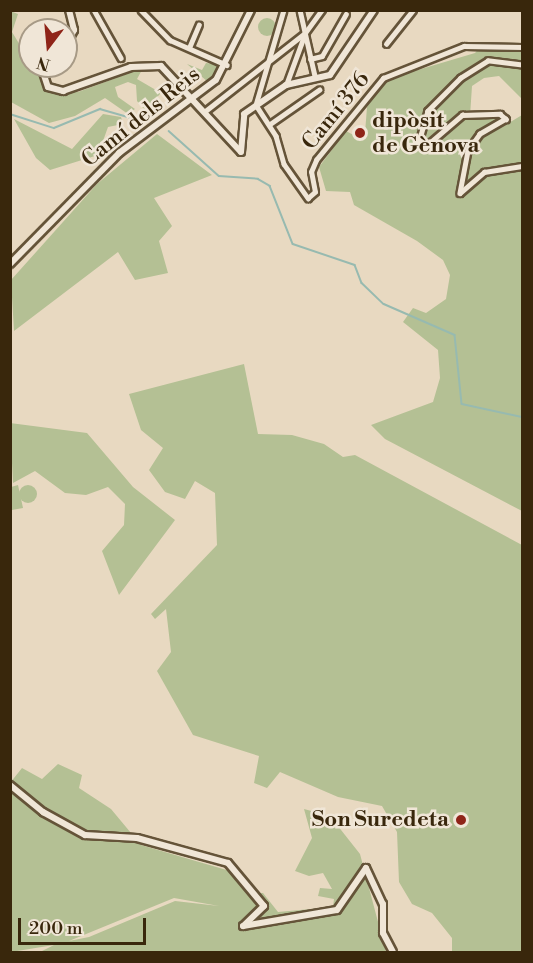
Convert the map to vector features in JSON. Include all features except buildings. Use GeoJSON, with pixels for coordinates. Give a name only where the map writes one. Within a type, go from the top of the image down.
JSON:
{"type":"FeatureCollection","features":[{"type":"Feature","properties":{"kind":"street"},"geometry":{"type":"LineString","coordinates":[[94,10],[121,58]]}},
{"type":"Feature","properties":{"kind":"street"},"geometry":{"type":"LineString","coordinates":[[141,10],[163,35],[227,65]]}},
{"type":"Feature","properties":{"kind":"street","name":"Camí dels Reis"},"geometry":{"type":"LineString","coordinates":[[10,264],[119,153],[193,100],[227,65],[251,10]]}},
{"type":"Feature","properties":{"kind":"street"},"geometry":{"type":"LineString","coordinates":[[256,105],[284,10]]}},
{"type":"Feature","properties":{"kind":"street"},"geometry":{"type":"LineString","coordinates":[[300,10],[315,76]]}},
{"type":"Feature","properties":{"kind":"street"},"geometry":{"type":"LineString","coordinates":[[204,112],[213,108],[305,33],[322,10]]}},
{"type":"Feature","properties":{"kind":"street"},"geometry":{"type":"LineString","coordinates":[[45,78],[48,87],[63,91],[131,67],[156,64],[241,152],[241,119],[256,105],[286,85],[332,72],[374,10]]}},
{"type":"Feature","properties":{"kind":"street"},"geometry":{"type":"LineString","coordinates":[[386,44],[413,10]]}},
{"type":"Feature","properties":{"kind":"street"},"geometry":{"type":"LineString","coordinates":[[310,59],[322,56],[346,14]]}},
{"type":"Feature","properties":{"kind":"street"},"geometry":{"type":"LineString","coordinates":[[189,48],[199,25]]}},
{"type":"Feature","properties":{"kind":"street"},"geometry":{"type":"LineString","coordinates":[[286,85],[305,33]]}},
{"type":"Feature","properties":{"kind":"street","name":"Camí 376"},"geometry":{"type":"LineString","coordinates":[[256,105],[270,124],[284,164],[311,198],[316,160],[382,78],[464,46],[522,47]]}},
{"type":"Feature","properties":{"kind":"street"},"geometry":{"type":"LineString","coordinates":[[522,65],[488,61],[461,78],[428,111],[418,145],[426,146],[462,115],[500,114],[506,119],[480,134],[468,151],[460,193],[484,172],[522,166]]}},
{"type":"Feature","properties":{"kind":"street"},"geometry":{"type":"LineString","coordinates":[[270,124],[319,90]]}},
{"type":"Feature","properties":{"kind":"street"},"geometry":{"type":"LineString","coordinates":[[193,100],[213,108]]}},
{"type":"Feature","properties":{"kind":"street"},"geometry":{"type":"LineString","coordinates":[[10,785],[43,812],[84,835],[137,838],[228,863],[264,906],[243,926],[337,910],[366,868],[383,904],[383,933],[393,952]]}},
{"type":"Feature","properties":{"kind":"green space"},"geometry":{"type":"Polygon","coordinates":[[[10,11],[18,14],[12,32],[18,42],[18,78],[40,78],[46,88],[78,92],[143,68],[137,79],[161,93],[145,110],[137,101],[136,85],[128,82],[115,87],[118,97],[135,109],[128,114],[105,98],[75,116],[49,123],[11,102],[10,11]]]}},
{"type":"Feature","properties":{"kind":"green space"},"geometry":{"type":"Polygon","coordinates":[[[267,18],[273,21],[276,27],[273,33],[267,36],[261,33],[258,27],[261,21],[267,18]]]}},
{"type":"Feature","properties":{"kind":"green space"},"geometry":{"type":"Polygon","coordinates":[[[482,45],[522,52],[522,99],[499,76],[484,78],[472,86],[470,116],[500,117],[504,126],[522,115],[522,511],[385,439],[371,425],[433,402],[440,378],[438,350],[403,322],[413,308],[426,313],[446,299],[450,275],[443,260],[417,241],[354,205],[350,192],[326,191],[319,167],[346,131],[359,138],[365,133],[367,107],[384,80],[475,53],[482,45]]]}},
{"type":"Feature","properties":{"kind":"green space"},"geometry":{"type":"Polygon","coordinates":[[[206,63],[223,65],[208,82],[187,64],[202,70],[206,63]]]}},
{"type":"Feature","properties":{"kind":"green space"},"geometry":{"type":"Polygon","coordinates":[[[103,114],[121,117],[123,124],[108,127],[98,155],[50,170],[36,158],[14,119],[72,149],[103,114]]]}},
{"type":"Feature","properties":{"kind":"green space"},"geometry":{"type":"Polygon","coordinates":[[[157,134],[212,175],[154,198],[172,226],[159,241],[168,273],[135,280],[118,252],[14,331],[11,280],[97,184],[157,134]]]}},
{"type":"Feature","properties":{"kind":"green space"},"geometry":{"type":"Polygon","coordinates":[[[244,364],[258,434],[292,435],[324,444],[343,457],[355,455],[522,545],[522,952],[452,952],[452,938],[432,913],[412,904],[399,882],[397,832],[382,806],[338,797],[280,772],[267,788],[254,783],[259,756],[193,735],[157,671],[171,652],[166,609],[155,619],[151,614],[217,545],[215,493],[195,481],[185,499],[165,492],[149,470],[163,448],[141,430],[129,394],[244,364]]]}},
{"type":"Feature","properties":{"kind":"green space"},"geometry":{"type":"Polygon","coordinates":[[[10,423],[87,433],[133,487],[175,520],[119,595],[102,551],[124,525],[125,504],[108,487],[86,495],[65,493],[35,471],[13,483],[10,423]]]}},
{"type":"Feature","properties":{"kind":"green space"},"geometry":{"type":"Polygon","coordinates":[[[18,485],[23,508],[12,510],[11,487],[18,485]]]}},
{"type":"Feature","properties":{"kind":"green space"},"geometry":{"type":"Polygon","coordinates":[[[24,485],[32,485],[37,490],[35,501],[24,503],[19,498],[19,490],[24,485]]]}},
{"type":"Feature","properties":{"kind":"green space"},"geometry":{"type":"Polygon","coordinates":[[[58,764],[82,775],[79,788],[111,809],[141,845],[230,871],[248,893],[263,893],[278,912],[333,907],[334,899],[318,896],[320,888],[332,889],[323,873],[309,876],[295,871],[312,838],[304,809],[330,816],[360,854],[386,952],[40,952],[54,945],[11,952],[10,783],[22,768],[42,779],[58,764]],[[174,898],[69,941],[89,937],[175,901],[219,906],[174,898]]]}},
{"type":"Feature","properties":{"kind":"waterway"},"geometry":{"type":"LineString","coordinates":[[10,114],[54,128],[100,109],[142,121]]}},
{"type":"Feature","properties":{"kind":"waterway"},"geometry":{"type":"LineString","coordinates":[[169,131],[219,176],[258,179],[270,186],[293,244],[355,265],[362,283],[384,304],[455,335],[462,404],[522,417]]}},
{"type":"Feature","properties":{"kind":"place","name":"dipòsit de Gènova"},"geometry":{"type":"Point","coordinates":[360,133]}},
{"type":"Feature","properties":{"kind":"place","name":"Son Suredeta"},"geometry":{"type":"Point","coordinates":[461,820]}}]}
